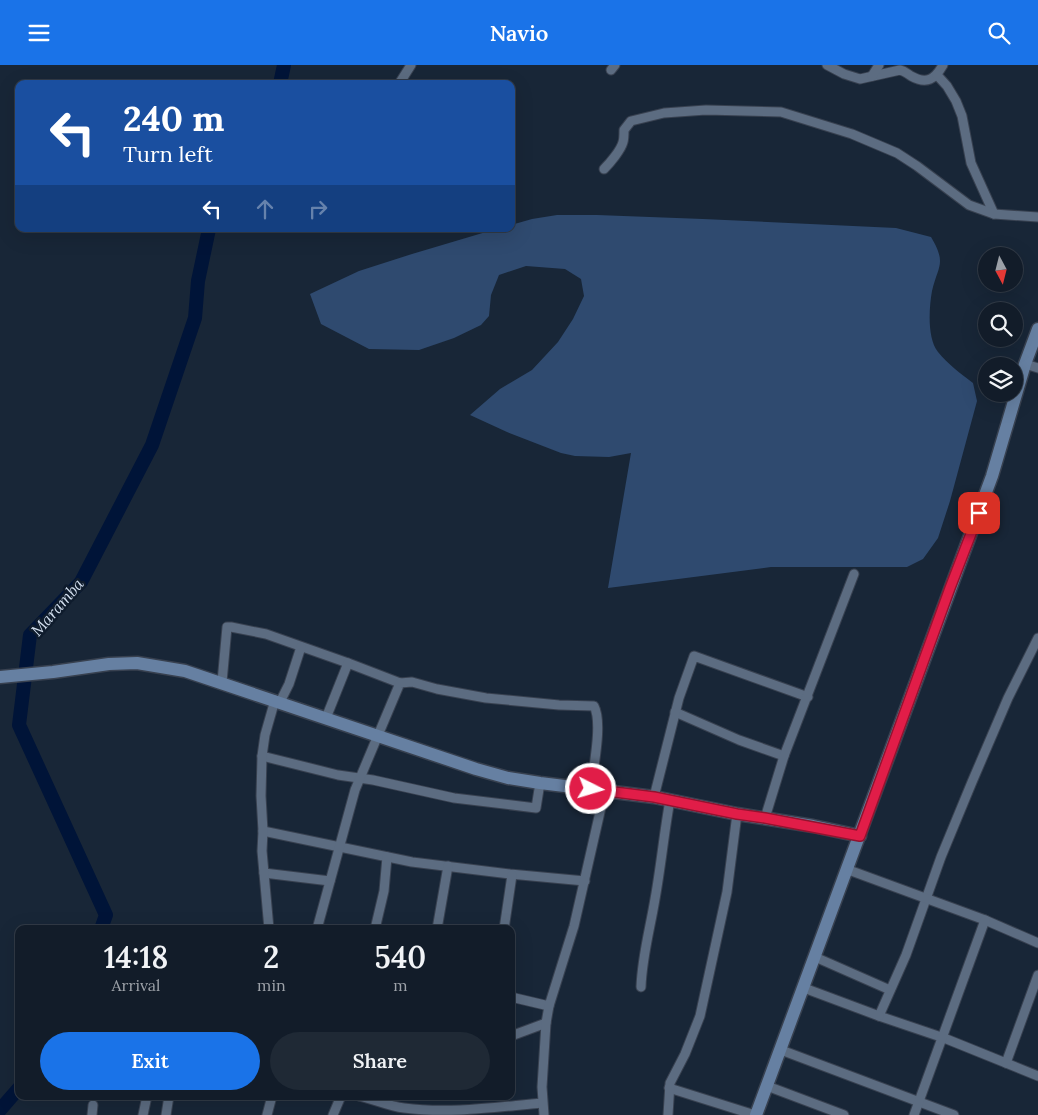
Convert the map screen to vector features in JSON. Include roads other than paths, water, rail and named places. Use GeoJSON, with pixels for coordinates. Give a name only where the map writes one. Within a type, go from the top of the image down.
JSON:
{"type":"FeatureCollection","features":[{"type":"Feature","properties":{"kind":"street"},"geometry":{"type":"LineString","coordinates":[[402,80],[411,65]]}},
{"type":"Feature","properties":{"kind":"street"},"geometry":{"type":"LineString","coordinates":[[827,65],[860,79],[900,70],[917,79],[929,80],[937,75],[943,65]]}},
{"type":"Feature","properties":{"kind":"street"},"geometry":{"type":"LineString","coordinates":[[872,76],[879,65]]}},
{"type":"Feature","properties":{"kind":"street"},"geometry":{"type":"LineString","coordinates":[[937,75],[947,86],[956,101],[962,116],[971,163],[994,214]]}},
{"type":"Feature","properties":{"kind":"street"},"geometry":{"type":"LineString","coordinates":[[604,169],[612,161],[624,142],[624,130],[631,121],[664,113],[706,110],[781,112],[852,133],[890,149],[917,166],[969,205],[994,214],[1038,217]]}},
{"type":"Feature","properties":{"kind":"street"},"geometry":{"type":"LineString","coordinates":[[669,1088],[756,1115],[992,476],[1025,364],[1038,329]]}},
{"type":"Feature","properties":{"kind":"street"},"geometry":{"type":"LineString","coordinates":[[1025,364],[1038,368]]}},
{"type":"Feature","properties":{"kind":"street"},"geometry":{"type":"LineString","coordinates":[[765,818],[784,756],[854,574]]}},
{"type":"Feature","properties":{"kind":"street"},"geometry":{"type":"LineString","coordinates":[[222,682],[227,627],[247,629],[348,663],[400,683],[412,682],[437,689],[486,698],[559,705],[594,706],[597,711],[598,723],[591,789]]}},
{"type":"Feature","properties":{"kind":"street"},"geometry":{"type":"LineString","coordinates":[[879,1016],[906,955],[960,810],[1018,675],[1038,638]]}},
{"type":"Feature","properties":{"kind":"street"},"geometry":{"type":"LineString","coordinates":[[269,925],[262,851],[262,755],[265,735],[277,701],[289,684],[301,647]]}},
{"type":"Feature","properties":{"kind":"street"},"geometry":{"type":"LineString","coordinates":[[654,797],[675,712],[694,656],[808,697]]}},
{"type":"Feature","properties":{"kind":"street"},"geometry":{"type":"LineString","coordinates":[[0,677],[109,664],[137,663],[185,671],[476,769],[508,778],[654,797],[860,836]]}},
{"type":"Feature","properties":{"kind":"street"},"geometry":{"type":"LineString","coordinates":[[326,718],[348,663]]}},
{"type":"Feature","properties":{"kind":"street"},"geometry":{"type":"LineString","coordinates":[[318,925],[359,778],[400,683]]}},
{"type":"Feature","properties":{"kind":"street"},"geometry":{"type":"LineString","coordinates":[[675,712],[739,740],[784,756]]}},
{"type":"Feature","properties":{"kind":"street"},"geometry":{"type":"LineString","coordinates":[[262,755],[320,771],[454,798],[536,809],[540,783]]}},
{"type":"Feature","properties":{"kind":"street"},"geometry":{"type":"LineString","coordinates":[[544,1115],[542,1103],[546,1023],[549,1006],[574,926],[605,790]]}},
{"type":"Feature","properties":{"kind":"street"},"geometry":{"type":"LineString","coordinates":[[641,987],[646,944],[656,894],[663,835],[670,800]]}},
{"type":"Feature","properties":{"kind":"street"},"geometry":{"type":"LineString","coordinates":[[668,1115],[669,1088],[700,1016],[727,892],[737,814]]}},
{"type":"Feature","properties":{"kind":"street"},"geometry":{"type":"LineString","coordinates":[[263,831],[387,857],[512,875],[585,881]]}},
{"type":"Feature","properties":{"kind":"street"},"geometry":{"type":"LineString","coordinates":[[376,925],[384,891],[387,857]]}},
{"type":"Feature","properties":{"kind":"street"},"geometry":{"type":"LineString","coordinates":[[438,925],[448,866]]}},
{"type":"Feature","properties":{"kind":"street"},"geometry":{"type":"LineString","coordinates":[[846,869],[986,919],[1038,943]]}},
{"type":"Feature","properties":{"kind":"street"},"geometry":{"type":"LineString","coordinates":[[264,873],[330,881]]}},
{"type":"Feature","properties":{"kind":"street"},"geometry":{"type":"LineString","coordinates":[[505,925],[512,875]]}},
{"type":"Feature","properties":{"kind":"street"},"geometry":{"type":"LineString","coordinates":[[914,1115],[944,1038],[986,919]]}},
{"type":"Feature","properties":{"kind":"street"},"geometry":{"type":"LineString","coordinates":[[814,957],[890,989]]}},
{"type":"Feature","properties":{"kind":"street"},"geometry":{"type":"LineString","coordinates":[[1006,1063],[1038,975]]}},
{"type":"Feature","properties":{"kind":"street"},"geometry":{"type":"LineString","coordinates":[[804,988],[944,1038],[1038,1076]]}},
{"type":"Feature","properties":{"kind":"street"},"geometry":{"type":"LineString","coordinates":[[515,998],[549,1006]]}},
{"type":"Feature","properties":{"kind":"street"},"geometry":{"type":"LineString","coordinates":[[515,1035],[546,1023]]}},
{"type":"Feature","properties":{"kind":"street"},"geometry":{"type":"LineString","coordinates":[[781,1050],[954,1115]]}},
{"type":"Feature","properties":{"kind":"street"},"geometry":{"type":"LineString","coordinates":[[767,1086],[844,1115]]}},
{"type":"Feature","properties":{"kind":"street"},"geometry":{"type":"LineString","coordinates":[[143,1115],[146,1100]]}},
{"type":"Feature","properties":{"kind":"street"},"geometry":{"type":"LineString","coordinates":[[166,1115],[168,1100]]}},
{"type":"Feature","properties":{"kind":"street"},"geometry":{"type":"LineString","coordinates":[[267,1115],[271,1100]]}},
{"type":"Feature","properties":{"kind":"street"},"geometry":{"type":"LineString","coordinates":[[333,1115],[339,1100]]}},
{"type":"Feature","properties":{"kind":"street"},"geometry":{"type":"LineString","coordinates":[[381,1100],[404,1108],[464,1113],[542,1103]]}},
{"type":"Feature","properties":{"kind":"street"},"geometry":{"type":"LineString","coordinates":[[92,1115],[93,1105]]}},
{"type":"Feature","properties":{"kind":"waterway","name":"Maramba"},"geometry":{"type":"LineString","coordinates":[[281,80],[284,65]]}},
{"type":"Feature","properties":{"kind":"waterway","name":"Maramba"},"geometry":{"type":"LineString","coordinates":[[102,925],[106,915],[19,725],[30,635],[81,582],[152,445],[195,318],[198,281],[208,232]]}},
{"type":"Feature","properties":{"kind":"waterway","name":"Maramba"},"geometry":{"type":"LineString","coordinates":[[0,1110],[15,1093]]}}]}
